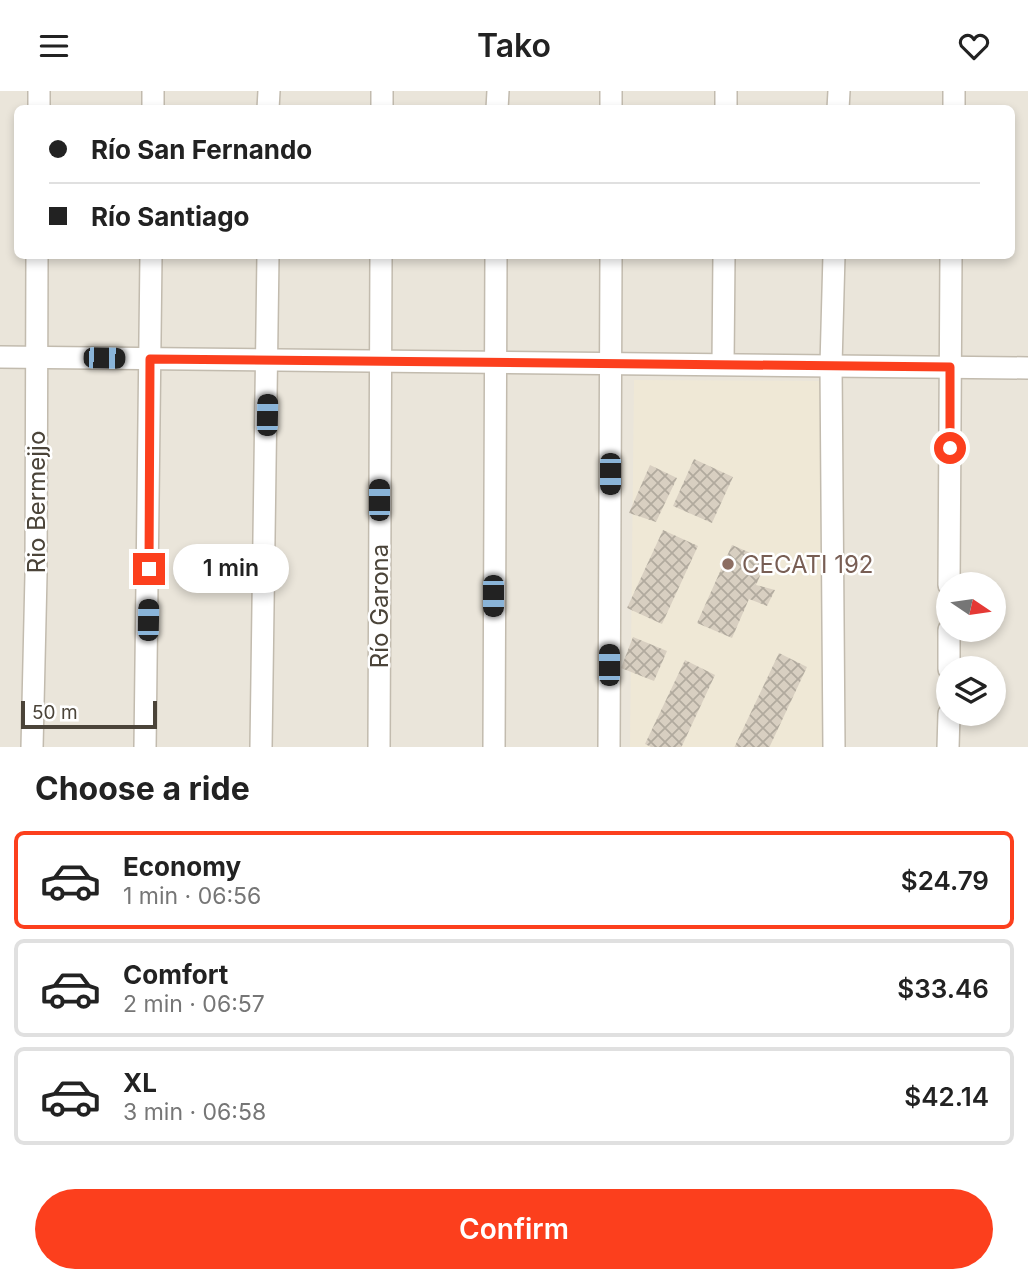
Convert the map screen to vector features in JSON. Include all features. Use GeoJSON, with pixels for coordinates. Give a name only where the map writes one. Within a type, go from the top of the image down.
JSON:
{"type":"FeatureCollection","features":[{"type":"Feature","properties":{"kind":"street","name":"Rio Bermejjo"},"geometry":{"type":"LineString","coordinates":[[32,747],[36,575],[37,259]]}},
{"type":"Feature","properties":{"kind":"street"},"geometry":{"type":"LineString","coordinates":[[145,747],[151,259]]}},
{"type":"Feature","properties":{"kind":"street"},"geometry":{"type":"LineString","coordinates":[[261,747],[268,259]]}},
{"type":"Feature","properties":{"kind":"street","name":"Río Garona"},"geometry":{"type":"LineString","coordinates":[[379,747],[380,259]]}},
{"type":"Feature","properties":{"kind":"street"},"geometry":{"type":"LineString","coordinates":[[494,747],[496,259]]}},
{"type":"Feature","properties":{"kind":"street"},"geometry":{"type":"LineString","coordinates":[[609,747],[611,259]]}},
{"type":"Feature","properties":{"kind":"street"},"geometry":{"type":"LineString","coordinates":[[723,364],[724,259]]}},
{"type":"Feature","properties":{"kind":"street"},"geometry":{"type":"LineString","coordinates":[[834,259],[831,365],[834,747]]}},
{"type":"Feature","properties":{"kind":"street"},"geometry":{"type":"LineString","coordinates":[[949,572],[951,259]]}},
{"type":"Feature","properties":{"kind":"street"},"geometry":{"type":"LineString","coordinates":[[0,357],[1028,368]]}},
{"type":"Feature","properties":{"kind":"street"},"geometry":{"type":"LineString","coordinates":[[948,747],[949,726]]}},
{"type":"Feature","properties":{"kind":"shaded area"},"geometry":{"type":"Polygon","coordinates":[[[0,91],[1028,91],[1028,747],[0,747],[0,91]]]}},
{"type":"Feature","properties":{"kind":"shaded area","name":"CECATI 192"},"geometry":{"type":"Polygon","coordinates":[[[634,380],[825,381],[823,747],[630,747],[634,380]]]}},
{"type":"Feature","properties":{"kind":"building"},"geometry":{"type":"Polygon","coordinates":[[[694,459],[733,477],[712,523],[673,506],[694,459]]]}},
{"type":"Feature","properties":{"kind":"building"},"geometry":{"type":"Polygon","coordinates":[[[650,465],[677,478],[656,522],[629,513],[650,465]]]}},
{"type":"Feature","properties":{"kind":"building"},"geometry":{"type":"Polygon","coordinates":[[[663,530],[698,546],[662,624],[627,608],[663,530]]]}},
{"type":"Feature","properties":{"kind":"building"},"geometry":{"type":"Polygon","coordinates":[[[732,545],[767,560],[756,585],[775,590],[767,606],[749,599],[732,638],[697,623],[732,545]]]}},
{"type":"Feature","properties":{"kind":"building"},"geometry":{"type":"Polygon","coordinates":[[[633,637],[667,651],[654,681],[621,668],[633,637]]]}},
{"type":"Feature","properties":{"kind":"building"},"geometry":{"type":"Polygon","coordinates":[[[779,653],[807,667],[769,747],[734,747],[779,653]]]}},
{"type":"Feature","properties":{"kind":"building"},"geometry":{"type":"Polygon","coordinates":[[[685,660],[715,675],[681,747],[651,747],[645,744],[685,660]]]}},
{"type":"Feature","properties":{"kind":"place","name":"CECATI 192"},"geometry":{"type":"Point","coordinates":[728,564]}},
{"type":"Feature","properties":{"kind":"route"},"geometry":{"type":"LineString","coordinates":[[149,569],[150,359],[950,367],[950,448]]}}]}
